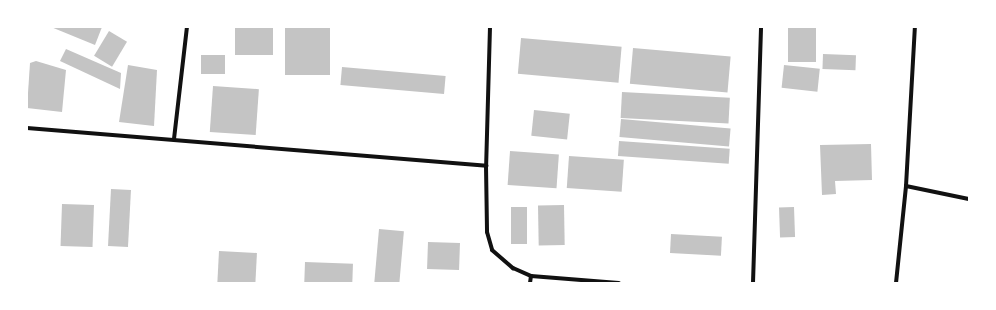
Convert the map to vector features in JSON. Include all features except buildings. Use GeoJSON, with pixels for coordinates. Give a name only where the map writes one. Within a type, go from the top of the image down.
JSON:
{"type":"FeatureCollection","features":[{"type":"Feature","properties":{"kind":"street"},"geometry":{"type":"LineString","coordinates":[[174,139],[187,27]]}},
{"type":"Feature","properties":{"kind":"street"},"geometry":{"type":"LineString","coordinates":[[490,27],[486,166],[487,232],[492,250],[513,268],[531,276],[620,283]]}},
{"type":"Feature","properties":{"kind":"street"},"geometry":{"type":"LineString","coordinates":[[753,283],[761,27]]}},
{"type":"Feature","properties":{"kind":"street"},"geometry":{"type":"LineString","coordinates":[[896,283],[906,186],[915,27]]}},
{"type":"Feature","properties":{"kind":"street"},"geometry":{"type":"LineString","coordinates":[[27,128],[486,166]]}},
{"type":"Feature","properties":{"kind":"street"},"geometry":{"type":"LineString","coordinates":[[906,186],[969,199]]}},
{"type":"Feature","properties":{"kind":"street"},"geometry":{"type":"LineString","coordinates":[[530,283],[531,276]]}}]}
